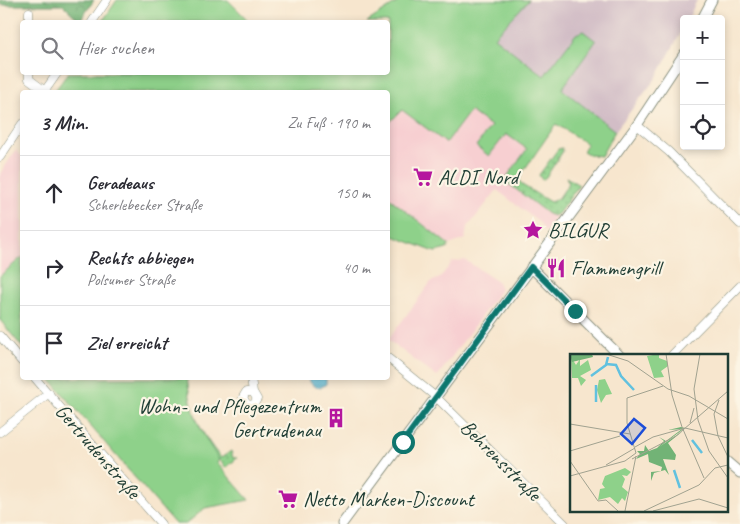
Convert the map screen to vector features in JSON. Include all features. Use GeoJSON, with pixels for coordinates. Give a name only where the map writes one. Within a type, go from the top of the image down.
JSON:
{"type":"FeatureCollection","features":[{"type":"Feature","properties":{"kind":"street"},"geometry":{"type":"LineString","coordinates":[[93,20],[107,0]]}},
{"type":"Feature","properties":{"kind":"street"},"geometry":{"type":"LineString","coordinates":[[704,15],[712,0]]}},
{"type":"Feature","properties":{"kind":"street"},"geometry":{"type":"LineString","coordinates":[[29,12],[29,20]]}},
{"type":"Feature","properties":{"kind":"street"},"geometry":{"type":"LineString","coordinates":[[342,524],[637,125],[680,60]]}},
{"type":"Feature","properties":{"kind":"street"},"geometry":{"type":"LineString","coordinates":[[29,75],[29,79],[43,90]]}},
{"type":"Feature","properties":{"kind":"street"},"geometry":{"type":"LineString","coordinates":[[46,90],[56,75]]}},
{"type":"Feature","properties":{"kind":"street"},"geometry":{"type":"LineString","coordinates":[[637,125],[669,152],[740,224]]}},
{"type":"Feature","properties":{"kind":"street"},"geometry":{"type":"LineString","coordinates":[[0,157],[20,127]]}},
{"type":"Feature","properties":{"kind":"street"},"geometry":{"type":"LineString","coordinates":[[531,267],[617,354]]}},
{"type":"Feature","properties":{"kind":"street"},"geometry":{"type":"LineString","coordinates":[[673,354],[740,286]]}},
{"type":"Feature","properties":{"kind":"street"},"geometry":{"type":"LineString","coordinates":[[0,336],[20,360]]}},
{"type":"Feature","properties":{"kind":"street","name":"Behrensstraße"},"geometry":{"type":"LineString","coordinates":[[390,360],[436,397],[565,524]]}},
{"type":"Feature","properties":{"kind":"street","name":"Gertrudenstraße"},"geometry":{"type":"LineString","coordinates":[[37,380],[158,523]]}},
{"type":"Feature","properties":{"kind":"street"},"geometry":{"type":"LineString","coordinates":[[251,380],[253,392]]}},
{"type":"Feature","properties":{"kind":"street"},"geometry":{"type":"LineString","coordinates":[[0,432],[49,394]]}},
{"type":"Feature","properties":{"kind":"street"},"geometry":{"type":"LineString","coordinates":[[728,463],[740,472]]}},
{"type":"Feature","properties":{"kind":"shaded area"},"geometry":{"type":"Polygon","coordinates":[[[529,0],[697,0],[690,15],[680,15],[680,34],[656,78],[615,131],[561,89],[596,41],[583,32],[576,34],[544,76],[494,37],[529,0]]]}},
{"type":"Feature","properties":{"kind":"shaded area"},"geometry":{"type":"Polygon","coordinates":[[[401,109],[470,111],[491,126],[489,156],[506,134],[527,150],[504,181],[548,214],[558,214],[545,232],[540,223],[497,190],[467,228],[465,239],[449,245],[390,199],[390,122],[401,109]]]}},
{"type":"Feature","properties":{"kind":"shaded area"},"geometry":{"type":"Polygon","coordinates":[[[16,150],[20,155],[20,259],[0,276],[0,174],[16,150]]]}},
{"type":"Feature","properties":{"kind":"shaded area"},"geometry":{"type":"Polygon","coordinates":[[[465,260],[498,282],[501,289],[437,377],[390,342],[390,337],[431,282],[440,278],[452,262],[465,260]]]}},
{"type":"Feature","properties":{"kind":"green space"},"geometry":{"type":"Polygon","coordinates":[[[0,0],[94,0],[81,20],[63,5],[0,5],[0,0]]]}},
{"type":"Feature","properties":{"kind":"green space"},"geometry":{"type":"Polygon","coordinates":[[[117,0],[228,0],[248,20],[103,20],[117,0]]]}},
{"type":"Feature","properties":{"kind":"green space"},"geometry":{"type":"Polygon","coordinates":[[[401,0],[529,0],[494,37],[544,76],[576,34],[583,31],[596,41],[562,89],[615,131],[601,156],[590,155],[583,151],[587,144],[556,124],[522,173],[520,179],[515,178],[509,184],[504,181],[527,149],[506,134],[489,156],[476,146],[491,126],[470,111],[446,143],[402,110],[390,122],[390,90],[55,90],[67,75],[390,75],[390,20],[370,20],[401,0]]]}},
{"type":"Feature","properties":{"kind":"green space"},"geometry":{"type":"Polygon","coordinates":[[[562,148],[563,151],[542,180],[539,175],[558,149],[562,148]]]}},
{"type":"Feature","properties":{"kind":"green space"},"geometry":{"type":"Polygon","coordinates":[[[566,177],[579,185],[558,214],[554,216],[548,214],[509,184],[511,179],[518,178],[522,185],[550,202],[558,199],[569,183],[566,177]]]}},
{"type":"Feature","properties":{"kind":"green space"},"geometry":{"type":"Polygon","coordinates":[[[390,199],[449,245],[447,249],[435,252],[390,235],[390,199]]]}},
{"type":"Feature","properties":{"kind":"green space"},"geometry":{"type":"Polygon","coordinates":[[[20,259],[20,345],[0,320],[0,276],[20,259]]]}},
{"type":"Feature","properties":{"kind":"green space"},"geometry":{"type":"Polygon","coordinates":[[[51,380],[187,380],[197,421],[219,460],[217,463],[249,500],[205,508],[186,524],[175,524],[51,380]]]}},
{"type":"Feature","properties":{"kind":"green space"},"geometry":{"type":"Polygon","coordinates":[[[187,380],[197,421],[207,439],[221,458],[231,451],[233,458],[237,458],[226,468],[209,448],[188,404],[187,380]]]}},
{"type":"Feature","properties":{"kind":"water"},"geometry":{"type":"Polygon","coordinates":[[[310,380],[326,380],[326,384],[321,387],[315,387],[310,380]]]}},
{"type":"Feature","properties":{"kind":"place","name":"ALDI Nord"},"geometry":{"type":"Point","coordinates":[423,177]}},
{"type":"Feature","properties":{"kind":"place","name":"BILGUR"},"geometry":{"type":"Point","coordinates":[533,230]}},
{"type":"Feature","properties":{"kind":"place","name":"Flammengrill"},"geometry":{"type":"Point","coordinates":[556,268]}},
{"type":"Feature","properties":{"kind":"place","name":"Wohn- und Pflegezentrum Gertrudenau"},"geometry":{"type":"Point","coordinates":[336,418]}},
{"type":"Feature","properties":{"kind":"place","name":"Netto Marken-Discount"},"geometry":{"type":"Point","coordinates":[288,499]}},
{"type":"Feature","properties":{"kind":"route"},"geometry":{"type":"LineString","coordinates":[[403,442],[531,267],[575,311]]}}]}
